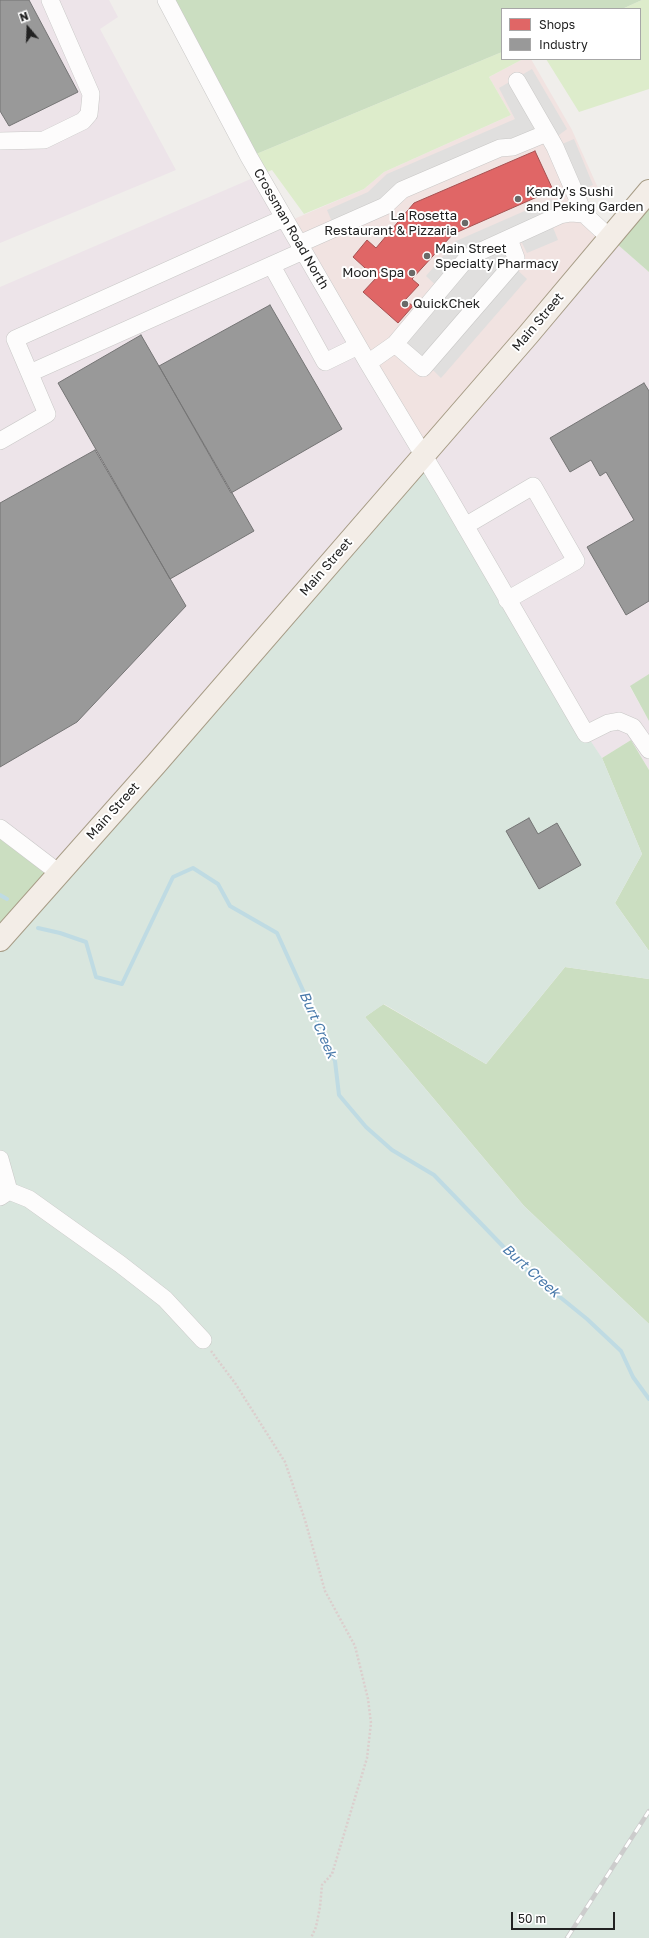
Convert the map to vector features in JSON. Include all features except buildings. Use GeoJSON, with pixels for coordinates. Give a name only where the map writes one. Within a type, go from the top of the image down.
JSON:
{"type":"FeatureCollection","features":[{"type":"Feature","properties":{"kind":"main road","name":"Main Street"},"geometry":{"type":"LineString","coordinates":[[0,940],[161,758],[422,455],[528,335],[649,191]]}},
{"type":"Feature","properties":{"kind":"street"},"geometry":{"type":"LineString","coordinates":[[0,142],[44,140],[83,121],[89,114],[91,94],[50,0]]}},
{"type":"Feature","properties":{"kind":"street","name":"Crossman Road North"},"geometry":{"type":"LineString","coordinates":[[166,0],[249,157],[301,248],[422,455],[445,491],[586,734],[608,723],[619,721],[633,727],[649,750]]}},
{"type":"Feature","properties":{"kind":"street"},"geometry":{"type":"LineString","coordinates":[[517,81],[555,147],[584,214],[609,237]]}},
{"type":"Feature","properties":{"kind":"street"},"geometry":{"type":"LineString","coordinates":[[30,373],[272,266],[301,248],[385,206],[402,190],[500,148],[514,147],[547,133]]}},
{"type":"Feature","properties":{"kind":"street"},"geometry":{"type":"LineString","coordinates":[[368,363],[395,344],[468,257],[560,215],[571,213],[584,214]]}},
{"type":"Feature","properties":{"kind":"street"},"geometry":{"type":"LineString","coordinates":[[0,441],[47,414],[15,339],[284,218]]}},
{"type":"Feature","properties":{"kind":"street"},"geometry":{"type":"LineString","coordinates":[[395,344],[423,368],[512,265],[516,258],[509,239]]}},
{"type":"Feature","properties":{"kind":"street"},"geometry":{"type":"LineString","coordinates":[[272,266],[324,362],[358,346]]}},
{"type":"Feature","properties":{"kind":"street"},"geometry":{"type":"LineString","coordinates":[[465,526],[533,486],[576,561],[507,600]]}},
{"type":"Feature","properties":{"kind":"street"},"geometry":{"type":"LineString","coordinates":[[0,828],[58,873]]}},
{"type":"Feature","properties":{"kind":"street"},"geometry":{"type":"LineString","coordinates":[[0,1159],[5,1194],[29,1199],[120,1264],[165,1299],[203,1340]]}},
{"type":"Feature","properties":{"kind":"path"},"geometry":{"type":"LineString","coordinates":[[203,1340],[235,1383],[285,1462],[305,1520],[325,1591],[355,1646],[368,1699],[371,1722],[367,1758],[332,1874],[322,1885],[316,1927],[311,1938]]}},
{"type":"Feature","properties":{"kind":"shaded area"},"geometry":{"type":"Polygon","coordinates":[[[0,0],[109,0],[118,17],[100,29],[176,170],[0,243],[0,0]]]}},
{"type":"Feature","properties":{"kind":"shaded area"},"geometry":{"type":"Polygon","coordinates":[[[521,60],[532,60],[572,130],[598,188],[577,197],[609,237],[423,455],[287,222],[364,189],[384,172],[511,115],[489,77],[521,60]]]}},
{"type":"Feature","properties":{"kind":"shaded area"},"geometry":{"type":"Polygon","coordinates":[[[532,69],[567,129],[551,141],[547,133],[335,229],[327,210],[368,192],[387,174],[515,119],[499,88],[532,69]]]}},
{"type":"Feature","properties":{"kind":"shaded area"},"geometry":{"type":"Polygon","coordinates":[[[574,139],[593,185],[575,193],[555,147],[574,139]]]}},
{"type":"Feature","properties":{"kind":"shaded area"},"geometry":{"type":"Polygon","coordinates":[[[260,175],[423,454],[609,237],[649,272],[649,674],[630,687],[649,721],[649,770],[631,740],[602,758],[586,734],[59,873],[0,828],[0,287],[260,175]]]}},
{"type":"Feature","properties":{"kind":"shaded area"},"geometry":{"type":"Polygon","coordinates":[[[552,199],[560,215],[550,220],[558,240],[527,253],[518,235],[512,265],[527,279],[441,378],[427,364],[395,344],[441,290],[426,276],[456,241],[552,199]]]}},
{"type":"Feature","properties":{"kind":"shaded area"},"geometry":{"type":"Polygon","coordinates":[[[423,455],[586,734],[602,758],[642,854],[615,903],[649,951],[649,979],[565,967],[486,1064],[384,1004],[365,1017],[524,1206],[649,1324],[649,1938],[0,1938],[0,940],[423,455]]]}},
{"type":"Feature","properties":{"kind":"green space"},"geometry":{"type":"Polygon","coordinates":[[[166,0],[642,0],[624,8],[501,8],[501,52],[249,157],[166,0]]]}},
{"type":"Feature","properties":{"kind":"green space"},"geometry":{"type":"Polygon","coordinates":[[[642,0],[649,0],[649,89],[579,112],[547,60],[641,60],[641,8],[624,8],[642,0]]]}},
{"type":"Feature","properties":{"kind":"green space"},"geometry":{"type":"Polygon","coordinates":[[[501,52],[501,60],[521,60],[489,77],[511,115],[384,172],[364,189],[304,214],[272,170],[260,175],[249,157],[501,52]]]}},
{"type":"Feature","properties":{"kind":"green space"},"geometry":{"type":"Polygon","coordinates":[[[649,191],[649,272],[609,237],[649,191]]]}},
{"type":"Feature","properties":{"kind":"green space"},"geometry":{"type":"Polygon","coordinates":[[[649,674],[649,721],[630,686],[649,674]]]}},
{"type":"Feature","properties":{"kind":"green space"},"geometry":{"type":"Polygon","coordinates":[[[631,740],[649,770],[649,951],[615,903],[642,854],[602,758],[631,740]]]}},
{"type":"Feature","properties":{"kind":"green space"},"geometry":{"type":"Polygon","coordinates":[[[0,828],[59,873],[0,940],[0,828]]]}},
{"type":"Feature","properties":{"kind":"green space"},"geometry":{"type":"Polygon","coordinates":[[[565,967],[649,979],[649,1324],[524,1206],[365,1017],[383,1004],[486,1064],[565,967]]]}},
{"type":"Feature","properties":{"kind":"waterway","name":"Burt Creek"},"geometry":{"type":"LineString","coordinates":[[38,928],[60,933],[86,942],[96,977],[122,984],[173,877],[193,868],[218,884],[230,906],[277,933],[335,1061],[339,1095],[366,1127],[392,1150],[434,1175],[523,1267],[587,1319],[621,1351],[633,1377],[649,1399]]}},
{"type":"Feature","properties":{"kind":"waterway","name":"Burt Creek"},"geometry":{"type":"LineString","coordinates":[[0,895],[7,899]]}},
{"type":"Feature","properties":{"kind":"railway"},"geometry":{"type":"LineString","coordinates":[[567,1938],[649,1811]]}},
{"type":"Feature","properties":{"kind":"place","name":"Kendy's Sushi and Peking Garden"},"geometry":{"type":"Point","coordinates":[518,199]}},
{"type":"Feature","properties":{"kind":"place","name":"La Rosetta Restaurant & Pizzaria"},"geometry":{"type":"Point","coordinates":[465,223]}},
{"type":"Feature","properties":{"kind":"place","name":"Main Street Specialty Pharmacy"},"geometry":{"type":"Point","coordinates":[427,256]}},
{"type":"Feature","properties":{"kind":"place","name":"Moon Spa"},"geometry":{"type":"Point","coordinates":[412,273]}},
{"type":"Feature","properties":{"kind":"place","name":"QuickChek"},"geometry":{"type":"Point","coordinates":[405,304]}}]}
